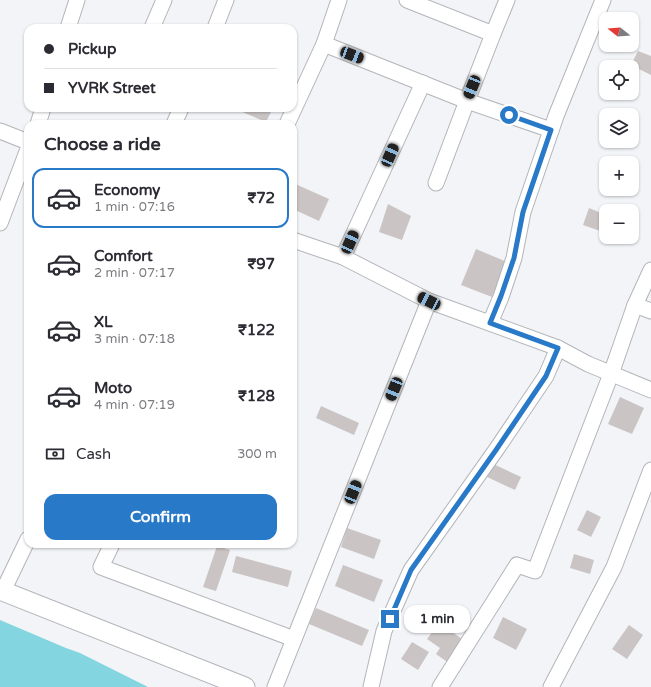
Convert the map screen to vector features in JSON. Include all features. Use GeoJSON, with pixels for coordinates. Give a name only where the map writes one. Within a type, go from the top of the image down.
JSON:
{"type":"FeatureCollection","features":[{"type":"Feature","properties":{"kind":"main road"},"geometry":{"type":"LineString","coordinates":[[1,590],[245,687]]}},
{"type":"Feature","properties":{"kind":"street"},"geometry":{"type":"LineString","coordinates":[[69,24],[77,0]]}},
{"type":"Feature","properties":{"kind":"street"},"geometry":{"type":"LineString","coordinates":[[154,24],[164,0]]}},
{"type":"Feature","properties":{"kind":"street"},"geometry":{"type":"LineString","coordinates":[[217,24],[226,0]]}},
{"type":"Feature","properties":{"kind":"street"},"geometry":{"type":"LineString","coordinates":[[297,102],[324,44],[339,0]]}},
{"type":"Feature","properties":{"kind":"street"},"geometry":{"type":"LineString","coordinates":[[407,0],[493,34]]}},
{"type":"Feature","properties":{"kind":"street"},"geometry":{"type":"LineString","coordinates":[[436,183],[507,0]]}},
{"type":"Feature","properties":{"kind":"street"},"geometry":{"type":"LineString","coordinates":[[490,323],[514,258],[523,212],[551,130],[603,0]]}},
{"type":"Feature","properties":{"kind":"street"},"geometry":{"type":"LineString","coordinates":[[324,44],[467,101],[551,130]]}},
{"type":"Feature","properties":{"kind":"street"},"geometry":{"type":"LineString","coordinates":[[343,257],[423,83]]}},
{"type":"Feature","properties":{"kind":"street"},"geometry":{"type":"LineString","coordinates":[[0,131],[24,140]]}},
{"type":"Feature","properties":{"kind":"street"},"geometry":{"type":"LineString","coordinates":[[0,223],[24,160]]}},
{"type":"Feature","properties":{"kind":"street"},"geometry":{"type":"LineString","coordinates":[[297,241],[343,257],[429,301],[558,348],[588,364],[651,390]]}},
{"type":"Feature","properties":{"kind":"street"},"geometry":{"type":"LineString","coordinates":[[440,687],[517,566],[535,571],[611,374],[635,305],[651,270]]}},
{"type":"Feature","properties":{"kind":"street"},"geometry":{"type":"LineString","coordinates":[[275,687],[429,301]]}},
{"type":"Feature","properties":{"kind":"street"},"geometry":{"type":"LineString","coordinates":[[635,305],[651,311]]}},
{"type":"Feature","properties":{"kind":"street"},"geometry":{"type":"LineString","coordinates":[[372,687],[384,631],[411,570],[496,450],[546,376],[558,348]]}},
{"type":"Feature","properties":{"kind":"street"},"geometry":{"type":"LineString","coordinates":[[551,687],[614,567],[651,470]]}},
{"type":"Feature","properties":{"kind":"street"},"geometry":{"type":"LineString","coordinates":[[1,590],[24,547]]}},
{"type":"Feature","properties":{"kind":"street"},"geometry":{"type":"LineString","coordinates":[[110,548],[100,567],[294,639]]}},
{"type":"Feature","properties":{"kind":"water"},"geometry":{"type":"Polygon","coordinates":[[[0,620],[80,653],[148,687],[0,687],[0,620]]]}},
{"type":"Feature","properties":{"kind":"building"},"geometry":{"type":"Polygon","coordinates":[[[639,51],[651,56],[651,75],[639,69],[639,60],[634,60],[639,51]]]}},
{"type":"Feature","properties":{"kind":"building"},"geometry":{"type":"Polygon","coordinates":[[[242,112],[271,112],[267,120],[261,120],[242,112]]]}},
{"type":"Feature","properties":{"kind":"building"},"geometry":{"type":"Polygon","coordinates":[[[297,185],[329,199],[319,221],[297,211],[297,185]]]}},
{"type":"Feature","properties":{"kind":"building"},"geometry":{"type":"Polygon","coordinates":[[[388,204],[411,216],[402,240],[379,232],[388,204]]]}},
{"type":"Feature","properties":{"kind":"building"},"geometry":{"type":"Polygon","coordinates":[[[589,208],[599,212],[599,231],[583,225],[589,208]]]}},
{"type":"Feature","properties":{"kind":"building"},"geometry":{"type":"Polygon","coordinates":[[[476,249],[507,262],[492,297],[461,285],[476,249]]]}},
{"type":"Feature","properties":{"kind":"building"},"geometry":{"type":"Polygon","coordinates":[[[620,397],[644,408],[632,434],[608,424],[620,397]]]}},
{"type":"Feature","properties":{"kind":"building"},"geometry":{"type":"Polygon","coordinates":[[[321,406],[359,423],[354,435],[316,418],[321,406]]]}},
{"type":"Feature","properties":{"kind":"building"},"geometry":{"type":"Polygon","coordinates":[[[491,463],[521,477],[515,490],[485,476],[491,463]]]}},
{"type":"Feature","properties":{"kind":"building"},"geometry":{"type":"Polygon","coordinates":[[[587,510],[601,517],[591,537],[577,530],[587,510]]]}},
{"type":"Feature","properties":{"kind":"building"},"geometry":{"type":"Polygon","coordinates":[[[347,528],[381,540],[374,559],[341,547],[347,528]]]}},
{"type":"Feature","properties":{"kind":"building"},"geometry":{"type":"Polygon","coordinates":[[[216,548],[230,550],[216,591],[203,587],[216,548]]]}},
{"type":"Feature","properties":{"kind":"building"},"geometry":{"type":"Polygon","coordinates":[[[574,554],[594,560],[590,574],[570,568],[574,554]]]}},
{"type":"Feature","properties":{"kind":"building"},"geometry":{"type":"Polygon","coordinates":[[[236,556],[292,571],[288,587],[232,572],[236,556]]]}},
{"type":"Feature","properties":{"kind":"building"},"geometry":{"type":"Polygon","coordinates":[[[343,565],[383,580],[374,602],[335,586],[343,565]]]}},
{"type":"Feature","properties":{"kind":"building"},"geometry":{"type":"Polygon","coordinates":[[[316,608],[369,630],[362,646],[309,624],[316,608]]]}},
{"type":"Feature","properties":{"kind":"building"},"geometry":{"type":"Polygon","coordinates":[[[503,617],[527,629],[516,650],[493,638],[503,617]]]}},
{"type":"Feature","properties":{"kind":"building"},"geometry":{"type":"Polygon","coordinates":[[[439,623],[465,641],[450,664],[436,654],[440,648],[427,639],[439,623]]]}},
{"type":"Feature","properties":{"kind":"building"},"geometry":{"type":"Polygon","coordinates":[[[629,625],[643,635],[627,659],[612,649],[629,625]]]}},
{"type":"Feature","properties":{"kind":"building"},"geometry":{"type":"Polygon","coordinates":[[[412,642],[429,652],[418,670],[401,659],[412,642]]]}},
{"type":"Feature","properties":{"kind":"route"},"geometry":{"type":"LineString","coordinates":[[390,619],[411,570],[496,450],[546,376],[558,348],[490,323],[514,258],[523,212],[551,130],[509,115]]}}]}
